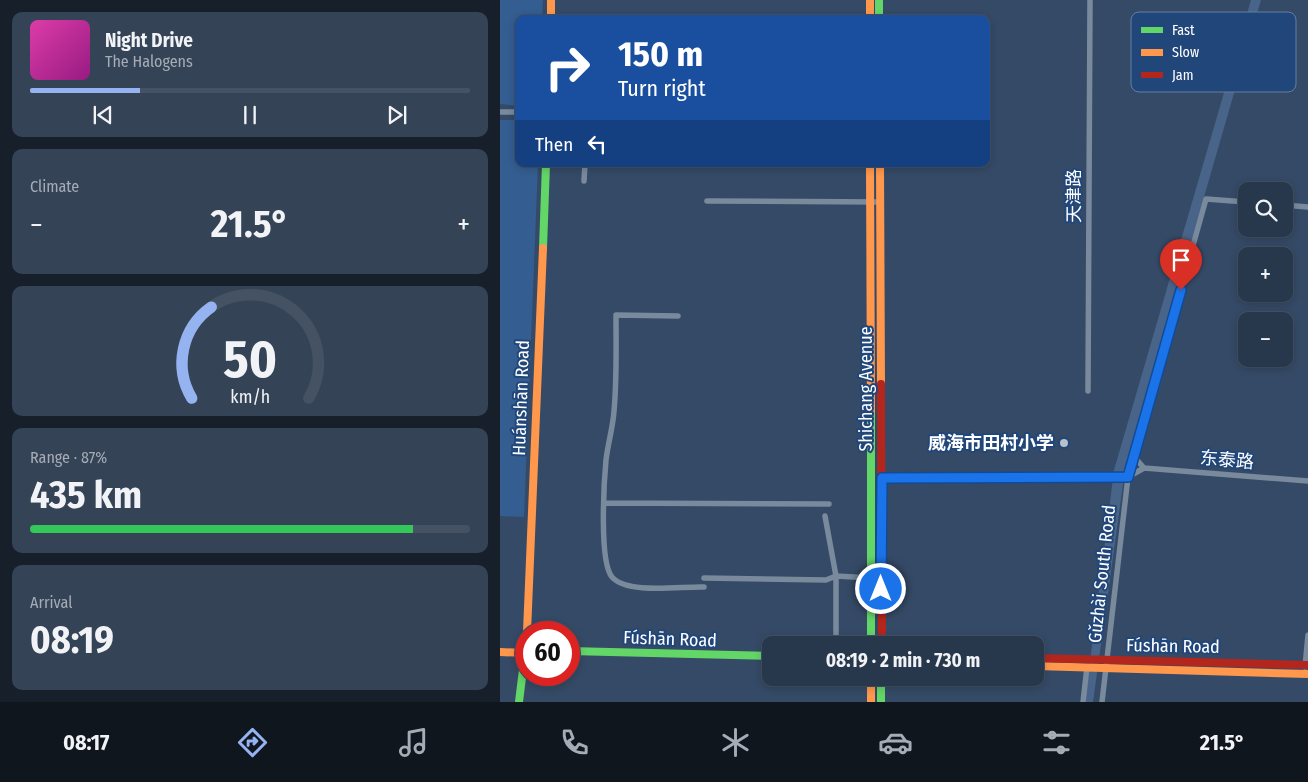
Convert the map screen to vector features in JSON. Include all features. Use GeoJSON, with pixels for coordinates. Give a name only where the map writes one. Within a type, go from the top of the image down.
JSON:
{"type":"FeatureCollection","features":[{"type":"Feature","properties":{"kind":"main road"},"geometry":{"type":"LineString","coordinates":[[551,0],[551,15]]}},
{"type":"Feature","properties":{"kind":"main road"},"geometry":{"type":"LineString","coordinates":[[870,0],[870,15]]}},
{"type":"Feature","properties":{"kind":"main road"},"geometry":{"type":"LineString","coordinates":[[878,0],[879,15]]}},
{"type":"Feature","properties":{"kind":"main road","name":"Huánshān Road"},"geometry":{"type":"LineString","coordinates":[[527,621],[546,167]]}},
{"type":"Feature","properties":{"kind":"main road","name":"Shichang Avenue"},"geometry":{"type":"LineString","coordinates":[[870,167],[871,636]]}},
{"type":"Feature","properties":{"kind":"main road","name":"Shichang Avenue"},"geometry":{"type":"LineString","coordinates":[[880,167],[882,636]]}},
{"type":"Feature","properties":{"kind":"main road","name":"Fúshān Road"},"geometry":{"type":"LineString","coordinates":[[580,651],[762,656]]}},
{"type":"Feature","properties":{"kind":"main road"},"geometry":{"type":"LineString","coordinates":[[500,652],[515,653]]}},
{"type":"Feature","properties":{"kind":"main road"},"geometry":{"type":"LineString","coordinates":[[580,656],[762,661]]}},
{"type":"Feature","properties":{"kind":"main road","name":"Fúshān Road"},"geometry":{"type":"LineString","coordinates":[[1044,659],[1087,663],[1106,659],[1307,665]]}},
{"type":"Feature","properties":{"kind":"main road"},"geometry":{"type":"LineString","coordinates":[[1044,666],[1087,663],[1104,668],[1306,674]]}},
{"type":"Feature","properties":{"kind":"main road"},"geometry":{"type":"LineString","coordinates":[[518,702],[521,686]]}},
{"type":"Feature","properties":{"kind":"main road"},"geometry":{"type":"LineString","coordinates":[[871,686],[871,702]]}},
{"type":"Feature","properties":{"kind":"main road"},"geometry":{"type":"LineString","coordinates":[[881,702],[882,686]]}},
{"type":"Feature","properties":{"kind":"street","name":"天津路"},"geometry":{"type":"LineString","coordinates":[[1088,391],[1090,0]]}},
{"type":"Feature","properties":{"kind":"street"},"geometry":{"type":"LineString","coordinates":[[500,112],[515,112]]}},
{"type":"Feature","properties":{"kind":"street"},"geometry":{"type":"LineString","coordinates":[[584,181],[585,167]]}},
{"type":"Feature","properties":{"kind":"street","name":"Gǔzhài South Road"},"geometry":{"type":"LineString","coordinates":[[1102,702],[1104,668],[1126,477],[1135,452],[1206,199],[1238,201]]}},
{"type":"Feature","properties":{"kind":"street"},"geometry":{"type":"LineString","coordinates":[[707,201],[880,202]]}},
{"type":"Feature","properties":{"kind":"street"},"geometry":{"type":"LineString","coordinates":[[1293,206],[1308,207]]}},
{"type":"Feature","properties":{"kind":"street"},"geometry":{"type":"LineString","coordinates":[[678,316],[616,315],[617,370],[614,413],[606,461],[604,544],[606,564],[612,577],[638,588],[704,587]]}},
{"type":"Feature","properties":{"kind":"street"},"geometry":{"type":"LineString","coordinates":[[882,478],[1126,477],[1144,468],[1136,459],[1135,452]]}},
{"type":"Feature","properties":{"kind":"street","name":"东泰路"},"geometry":{"type":"LineString","coordinates":[[1144,468],[1308,481]]}},
{"type":"Feature","properties":{"kind":"street"},"geometry":{"type":"LineString","coordinates":[[604,503],[829,504]]}},
{"type":"Feature","properties":{"kind":"street"},"geometry":{"type":"LineString","coordinates":[[825,516],[836,576],[836,636]]}},
{"type":"Feature","properties":{"kind":"street"},"geometry":{"type":"LineString","coordinates":[[704,578],[826,580],[836,576],[871,578]]}},
{"type":"Feature","properties":{"kind":"street"},"geometry":{"type":"LineString","coordinates":[[1306,674],[1308,635]]}},
{"type":"Feature","properties":{"kind":"street"},"geometry":{"type":"LineString","coordinates":[[1083,702],[1087,663]]}},
{"type":"Feature","properties":{"kind":"shaded area"},"geometry":{"type":"Polygon","coordinates":[[[500,0],[543,0],[542,15],[515,15],[515,106],[500,104],[500,0]]]}},
{"type":"Feature","properties":{"kind":"shaded area"},"geometry":{"type":"Polygon","coordinates":[[[1251,0],[1261,0],[1258,12],[1248,12],[1251,0]]]}},
{"type":"Feature","properties":{"kind":"shaded area"},"geometry":{"type":"Polygon","coordinates":[[[1224,92],[1234,92],[1125,470],[1093,702],[1085,702],[1114,470],[1224,92]]]}},
{"type":"Feature","properties":{"kind":"shaded area"},"geometry":{"type":"Polygon","coordinates":[[[500,120],[515,120],[515,167],[538,167],[524,517],[500,516],[500,120]]]}},
{"type":"Feature","properties":{"kind":"traffic: fast"},"geometry":{"type":"LineString","coordinates":[[879,0],[879,15]]}},
{"type":"Feature","properties":{"kind":"traffic: fast"},"geometry":{"type":"LineString","coordinates":[[543,248],[546,167]]}},
{"type":"Feature","properties":{"kind":"traffic: fast"},"geometry":{"type":"LineString","coordinates":[[871,411],[871,636]]}},
{"type":"Feature","properties":{"kind":"traffic: fast"},"geometry":{"type":"LineString","coordinates":[[580,651],[762,656]]}},
{"type":"Feature","properties":{"kind":"traffic: fast"},"geometry":{"type":"LineString","coordinates":[[519,702],[521,686]]}},
{"type":"Feature","properties":{"kind":"traffic: fast"},"geometry":{"type":"LineString","coordinates":[[881,686],[881,702]]}},
{"type":"Feature","properties":{"kind":"traffic: slow"},"geometry":{"type":"LineString","coordinates":[[551,0],[551,15]]}},
{"type":"Feature","properties":{"kind":"traffic: slow"},"geometry":{"type":"LineString","coordinates":[[870,0],[870,15]]}},
{"type":"Feature","properties":{"kind":"traffic: slow"},"geometry":{"type":"LineString","coordinates":[[870,167],[871,411]]}},
{"type":"Feature","properties":{"kind":"traffic: slow"},"geometry":{"type":"LineString","coordinates":[[880,167],[881,384]]}},
{"type":"Feature","properties":{"kind":"traffic: slow"},"geometry":{"type":"LineString","coordinates":[[527,621],[543,248]]}},
{"type":"Feature","properties":{"kind":"traffic: slow"},"geometry":{"type":"LineString","coordinates":[[500,652],[515,653]]}},
{"type":"Feature","properties":{"kind":"traffic: slow"},"geometry":{"type":"LineString","coordinates":[[1044,666],[1308,674]]}},
{"type":"Feature","properties":{"kind":"traffic: slow"},"geometry":{"type":"LineString","coordinates":[[871,686],[871,702]]}},
{"type":"Feature","properties":{"kind":"traffic: jam"},"geometry":{"type":"LineString","coordinates":[[881,384],[882,636]]}},
{"type":"Feature","properties":{"kind":"traffic: jam"},"geometry":{"type":"LineString","coordinates":[[1044,658],[1308,665]]}},
{"type":"Feature","properties":{"kind":"place","name":"威海市田村小学"},"geometry":{"type":"Point","coordinates":[1064,443]}},
{"type":"Feature","properties":{"kind":"route"},"geometry":{"type":"LineString","coordinates":[[881,589],[882,478],[1128,477],[1181,290]]}}]}
